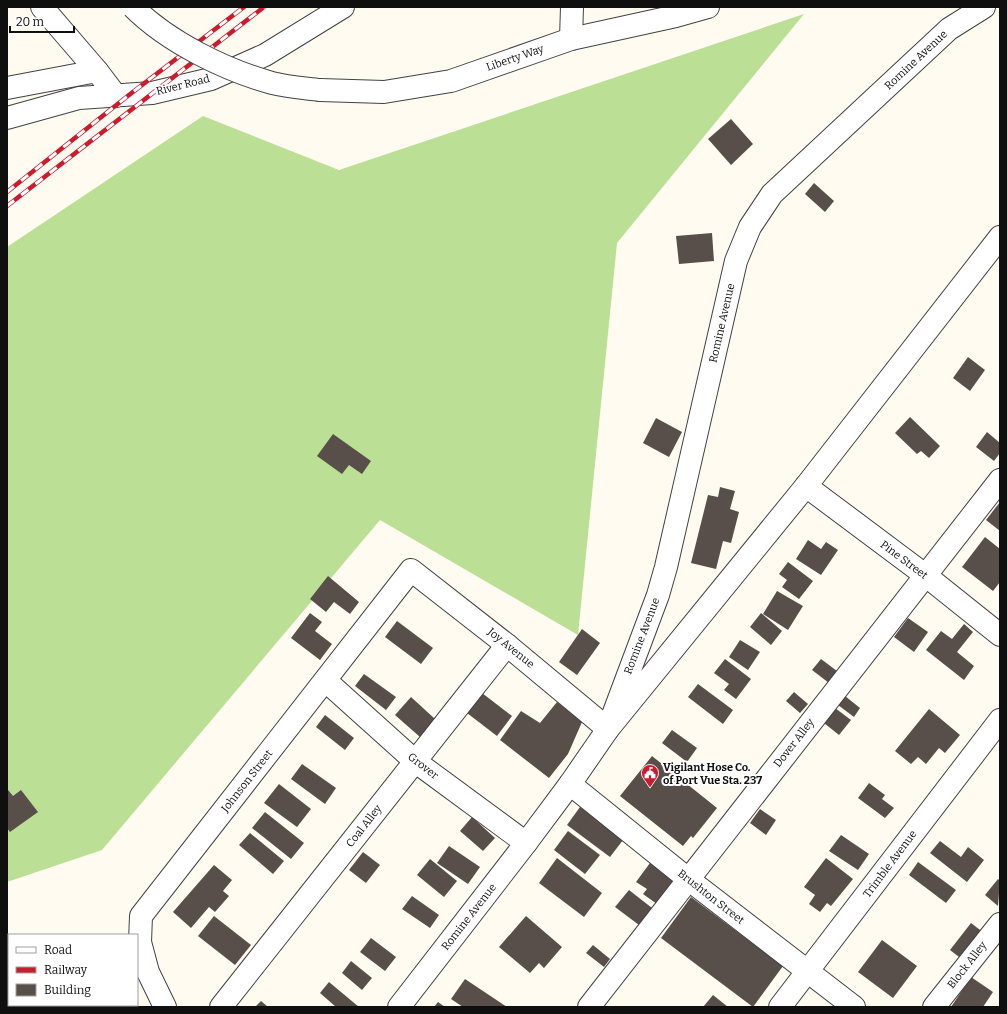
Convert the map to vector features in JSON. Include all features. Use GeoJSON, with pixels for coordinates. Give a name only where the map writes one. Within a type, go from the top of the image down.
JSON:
{"type":"FeatureCollection","features":[{"type":"Feature","properties":{"kind":"street"},"geometry":{"type":"LineString","coordinates":[[42,7],[97,71],[116,96]]}},
{"type":"Feature","properties":{"kind":"street","name":"Liberty Way"},"geometry":{"type":"LineString","coordinates":[[133,7],[141,15],[178,41],[231,70],[273,83],[320,90],[384,92],[451,81],[570,39],[676,16],[708,7]]}},
{"type":"Feature","properties":{"kind":"street","name":"River Road"},"geometry":{"type":"LineString","coordinates":[[7,118],[79,98],[152,93],[211,79],[265,55],[343,7]]}},
{"type":"Feature","properties":{"kind":"street"},"geometry":{"type":"LineString","coordinates":[[570,39],[572,7]]}},
{"type":"Feature","properties":{"kind":"street","name":"Romine Avenue"},"geometry":{"type":"LineString","coordinates":[[608,729],[664,574],[734,269],[750,227],[772,194],[949,29],[984,7]]}},
{"type":"Feature","properties":{"kind":"street"},"geometry":{"type":"LineString","coordinates":[[7,88],[97,71]]}},
{"type":"Feature","properties":{"kind":"street","name":"Romine Avenue"},"geometry":{"type":"LineString","coordinates":[[399,1007],[570,784],[608,729],[806,486],[1000,237]]}},
{"type":"Feature","properties":{"kind":"street","name":"Dover Alley"},"geometry":{"type":"LineString","coordinates":[[589,1007],[1000,480]]}},
{"type":"Feature","properties":{"kind":"street","name":"Pine Street"},"geometry":{"type":"LineString","coordinates":[[806,486],[925,575],[1000,635]]}},
{"type":"Feature","properties":{"kind":"street","name":"Joy Avenue"},"geometry":{"type":"LineString","coordinates":[[411,570],[507,645],[608,729]]}},
{"type":"Feature","properties":{"kind":"street","name":"Johnson Street"},"geometry":{"type":"LineString","coordinates":[[164,1007],[148,972],[140,942],[141,916],[326,681],[411,570]]}},
{"type":"Feature","properties":{"kind":"street","name":"Coal Alley"},"geometry":{"type":"LineString","coordinates":[[221,1007],[507,645]]}},
{"type":"Feature","properties":{"kind":"street","name":"Grover"},"geometry":{"type":"LineString","coordinates":[[326,681],[416,762],[526,842]]}},
{"type":"Feature","properties":{"kind":"street","name":"Trimble Avenue"},"geometry":{"type":"LineString","coordinates":[[780,1007],[1000,720]]}},
{"type":"Feature","properties":{"kind":"street","name":"Brushton Street"},"geometry":{"type":"LineString","coordinates":[[570,784],[688,880],[854,1007]]}},
{"type":"Feature","properties":{"kind":"street","name":"Block Alley"},"geometry":{"type":"LineString","coordinates":[[934,1007],[1000,924]]}},
{"type":"Feature","properties":{"kind":"green space"},"geometry":{"type":"Polygon","coordinates":[[[804,14],[617,243],[578,635],[380,520],[102,850],[7,882],[7,247],[203,116],[339,170],[804,14]]]}},
{"type":"Feature","properties":{"kind":"building"},"geometry":{"type":"Polygon","coordinates":[[[731,119],[753,144],[731,165],[708,139],[731,119]]]}},
{"type":"Feature","properties":{"kind":"building"},"geometry":{"type":"Polygon","coordinates":[[[814,183],[834,201],[825,212],[805,194],[814,183]]]}},
{"type":"Feature","properties":{"kind":"building"},"geometry":{"type":"Polygon","coordinates":[[[712,233],[714,261],[679,264],[676,236],[712,233]]]}},
{"type":"Feature","properties":{"kind":"building"},"geometry":{"type":"Polygon","coordinates":[[[968,357],[985,370],[970,391],[953,378],[968,357]]]}},
{"type":"Feature","properties":{"kind":"building"},"geometry":{"type":"Polygon","coordinates":[[[910,417],[940,446],[929,458],[921,451],[917,454],[895,433],[910,417]]]}},
{"type":"Feature","properties":{"kind":"building"},"geometry":{"type":"Polygon","coordinates":[[[656,418],[682,432],[669,457],[643,443],[656,418]]]}},
{"type":"Feature","properties":{"kind":"building"},"geometry":{"type":"Polygon","coordinates":[[[987,432],[1000,443],[1000,453],[994,461],[976,447],[987,432]]]}},
{"type":"Feature","properties":{"kind":"building"},"geometry":{"type":"Polygon","coordinates":[[[333,434],[371,461],[362,474],[349,465],[342,474],[317,456],[333,434]]]}},
{"type":"Feature","properties":{"kind":"building"},"geometry":{"type":"Polygon","coordinates":[[[720,487],[735,491],[730,509],[739,512],[731,543],[723,541],[716,569],[691,563],[708,495],[718,497],[720,487]]]}},
{"type":"Feature","properties":{"kind":"building"},"geometry":{"type":"Polygon","coordinates":[[[1000,502],[1000,531],[986,520],[1000,502]]]}},
{"type":"Feature","properties":{"kind":"building"},"geometry":{"type":"Polygon","coordinates":[[[985,537],[1000,549],[1000,582],[993,591],[962,567],[985,537]]]}},
{"type":"Feature","properties":{"kind":"building"},"geometry":{"type":"Polygon","coordinates":[[[808,540],[821,549],[826,542],[838,550],[821,575],[796,559],[808,540]]]}},
{"type":"Feature","properties":{"kind":"building"},"geometry":{"type":"Polygon","coordinates":[[[788,562],[813,581],[799,599],[782,587],[787,580],[779,574],[788,562]]]}},
{"type":"Feature","properties":{"kind":"building"},"geometry":{"type":"Polygon","coordinates":[[[328,576],[359,602],[350,614],[334,602],[326,612],[310,599],[328,576]]]}},
{"type":"Feature","properties":{"kind":"building"},"geometry":{"type":"Polygon","coordinates":[[[777,591],[803,606],[788,630],[763,614],[777,591]]]}},
{"type":"Feature","properties":{"kind":"building"},"geometry":{"type":"Polygon","coordinates":[[[310,613],[322,622],[315,631],[332,644],[320,660],[291,638],[310,613]]]}},
{"type":"Feature","properties":{"kind":"building"},"geometry":{"type":"Polygon","coordinates":[[[761,613],[782,631],[771,645],[750,627],[761,613]]]}},
{"type":"Feature","properties":{"kind":"building"},"geometry":{"type":"Polygon","coordinates":[[[908,618],[928,632],[914,652],[894,637],[908,618]]]}},
{"type":"Feature","properties":{"kind":"building"},"geometry":{"type":"Polygon","coordinates":[[[397,621],[433,648],[421,664],[385,637],[397,621]]]}},
{"type":"Feature","properties":{"kind":"building"},"geometry":{"type":"Polygon","coordinates":[[[964,624],[973,632],[957,652],[974,666],[964,680],[926,650],[941,631],[952,639],[964,624]]]}},
{"type":"Feature","properties":{"kind":"building"},"geometry":{"type":"Polygon","coordinates":[[[582,629],[600,643],[577,675],[559,662],[582,629]]]}},
{"type":"Feature","properties":{"kind":"building"},"geometry":{"type":"Polygon","coordinates":[[[740,640],[760,652],[748,670],[729,657],[740,640]]]}},
{"type":"Feature","properties":{"kind":"building"},"geometry":{"type":"Polygon","coordinates":[[[725,659],[751,679],[736,699],[724,690],[729,684],[714,673],[725,659]]]}},
{"type":"Feature","properties":{"kind":"building"},"geometry":{"type":"Polygon","coordinates":[[[821,659],[837,671],[829,683],[812,670],[821,659]]]}},
{"type":"Feature","properties":{"kind":"building"},"geometry":{"type":"Polygon","coordinates":[[[364,674],[396,697],[386,710],[355,686],[364,674]]]}},
{"type":"Feature","properties":{"kind":"building"},"geometry":{"type":"Polygon","coordinates":[[[698,684],[733,710],[723,724],[688,697],[698,684]]]}},
{"type":"Feature","properties":{"kind":"building"},"geometry":{"type":"Polygon","coordinates":[[[794,692],[808,704],[800,713],[786,701],[794,692]]]}},
{"type":"Feature","properties":{"kind":"building"},"geometry":{"type":"Polygon","coordinates":[[[482,693],[512,716],[497,736],[467,713],[482,693]]]}},
{"type":"Feature","properties":{"kind":"building"},"geometry":{"type":"Polygon","coordinates":[[[845,696],[860,708],[854,717],[838,705],[845,696]]]}},
{"type":"Feature","properties":{"kind":"building"},"geometry":{"type":"Polygon","coordinates":[[[411,697],[435,719],[420,737],[395,715],[411,697]]]}},
{"type":"Feature","properties":{"kind":"building"},"geometry":{"type":"Polygon","coordinates":[[[557,702],[582,722],[568,754],[549,778],[500,740],[521,711],[540,723],[557,702]]]}},
{"type":"Feature","properties":{"kind":"building"},"geometry":{"type":"Polygon","coordinates":[[[835,708],[851,720],[839,735],[824,723],[835,708]]]}},
{"type":"Feature","properties":{"kind":"building"},"geometry":{"type":"Polygon","coordinates":[[[929,709],[960,735],[945,753],[939,748],[926,764],[918,757],[911,764],[895,751],[929,709]]]}},
{"type":"Feature","properties":{"kind":"building"},"geometry":{"type":"Polygon","coordinates":[[[325,715],[354,738],[345,750],[316,727],[325,715]]]}},
{"type":"Feature","properties":{"kind":"building"},"geometry":{"type":"Polygon","coordinates":[[[672,730],[697,748],[687,762],[662,743],[672,730]]]}},
{"type":"Feature","properties":{"kind":"building"},"geometry":{"type":"Polygon","coordinates":[[[652,756],[717,808],[693,838],[691,836],[683,846],[620,796],[652,756]]]}},
{"type":"Feature","properties":{"kind":"building"},"geometry":{"type":"Polygon","coordinates":[[[302,764],[336,788],[325,804],[291,779],[302,764]]]}},
{"type":"Feature","properties":{"kind":"building"},"geometry":{"type":"Polygon","coordinates":[[[869,783],[885,795],[882,799],[894,808],[885,818],[858,798],[869,783]]]}},
{"type":"Feature","properties":{"kind":"building"},"geometry":{"type":"Polygon","coordinates":[[[279,784],[311,809],[297,827],[264,803],[279,784]]]}},
{"type":"Feature","properties":{"kind":"building"},"geometry":{"type":"Polygon","coordinates":[[[8,790],[13,796],[21,790],[38,812],[10,832],[7,828],[8,790]]]}},
{"type":"Feature","properties":{"kind":"building"},"geometry":{"type":"Polygon","coordinates":[[[580,807],[623,840],[610,857],[567,825],[580,807]]]}},
{"type":"Feature","properties":{"kind":"building"},"geometry":{"type":"Polygon","coordinates":[[[760,809],[776,820],[766,835],[750,823],[760,809]]]}},
{"type":"Feature","properties":{"kind":"building"},"geometry":{"type":"Polygon","coordinates":[[[265,812],[304,843],[291,859],[252,828],[265,812]]]}},
{"type":"Feature","properties":{"kind":"building"},"geometry":{"type":"Polygon","coordinates":[[[472,817],[495,838],[483,851],[460,831],[472,817]]]}},
{"type":"Feature","properties":{"kind":"building"},"geometry":{"type":"Polygon","coordinates":[[[568,831],[600,855],[585,874],[554,850],[568,831]]]}},
{"type":"Feature","properties":{"kind":"building"},"geometry":{"type":"Polygon","coordinates":[[[250,833],[284,861],[273,874],[239,845],[250,833]]]}},
{"type":"Feature","properties":{"kind":"building"},"geometry":{"type":"Polygon","coordinates":[[[841,835],[869,854],[858,870],[829,851],[841,835]]]}},
{"type":"Feature","properties":{"kind":"building"},"geometry":{"type":"Polygon","coordinates":[[[940,841],[961,857],[968,847],[984,860],[967,882],[930,853],[940,841]]]}},
{"type":"Feature","properties":{"kind":"building"},"geometry":{"type":"Polygon","coordinates":[[[449,846],[480,867],[468,884],[437,863],[449,846]]]}},
{"type":"Feature","properties":{"kind":"building"},"geometry":{"type":"Polygon","coordinates":[[[363,852],[380,865],[366,883],[349,870],[363,852]]]}},
{"type":"Feature","properties":{"kind":"building"},"geometry":{"type":"Polygon","coordinates":[[[557,858],[602,893],[584,917],[539,883],[557,858]]]}},
{"type":"Feature","properties":{"kind":"building"},"geometry":{"type":"Polygon","coordinates":[[[826,858],[853,879],[831,906],[827,903],[820,912],[809,904],[815,895],[804,887],[826,858]]]}},
{"type":"Feature","properties":{"kind":"building"},"geometry":{"type":"Polygon","coordinates":[[[430,859],[457,881],[444,897],[417,875],[430,859]]]}},
{"type":"Feature","properties":{"kind":"building"},"geometry":{"type":"Polygon","coordinates":[[[918,862],[956,890],[946,903],[909,875],[918,862]]]}},
{"type":"Feature","properties":{"kind":"building"},"geometry":{"type":"Polygon","coordinates":[[[650,863],[674,880],[657,904],[643,894],[647,889],[636,882],[650,863]]]}},
{"type":"Feature","properties":{"kind":"building"},"geometry":{"type":"Polygon","coordinates":[[[214,865],[232,880],[223,891],[229,896],[215,912],[209,907],[191,928],[173,912],[214,865]]]}},
{"type":"Feature","properties":{"kind":"building"},"geometry":{"type":"Polygon","coordinates":[[[998,879],[1000,881],[998,906],[985,895],[998,879]]]}},
{"type":"Feature","properties":{"kind":"building"},"geometry":{"type":"Polygon","coordinates":[[[629,890],[652,908],[639,925],[615,907],[629,890]]]}},
{"type":"Feature","properties":{"kind":"building"},"geometry":{"type":"Polygon","coordinates":[[[412,896],[439,915],[430,928],[402,909],[412,896]]]}},
{"type":"Feature","properties":{"kind":"building"},"geometry":{"type":"Polygon","coordinates":[[[691,897],[783,966],[753,1007],[661,938],[691,897]]]}},
{"type":"Feature","properties":{"kind":"building"},"geometry":{"type":"Polygon","coordinates":[[[214,916],[251,945],[235,965],[198,936],[214,916]]]}},
{"type":"Feature","properties":{"kind":"building"},"geometry":{"type":"Polygon","coordinates":[[[526,916],[562,947],[544,968],[539,963],[530,973],[499,947],[526,916]]]}},
{"type":"Feature","properties":{"kind":"building"},"geometry":{"type":"Polygon","coordinates":[[[971,923],[984,933],[963,960],[950,950],[971,923]]]}},
{"type":"Feature","properties":{"kind":"building"},"geometry":{"type":"Polygon","coordinates":[[[371,938],[396,957],[385,971],[360,952],[371,938]]]}},
{"type":"Feature","properties":{"kind":"building"},"geometry":{"type":"Polygon","coordinates":[[[882,940],[917,966],[893,998],[858,972],[882,940]]]}},
{"type":"Feature","properties":{"kind":"building"},"geometry":{"type":"Polygon","coordinates":[[[593,945],[610,959],[604,967],[586,953],[593,945]]]}},
{"type":"Feature","properties":{"kind":"building"},"geometry":{"type":"Polygon","coordinates":[[[351,961],[372,978],[362,990],[342,973],[351,961]]]}},
{"type":"Feature","properties":{"kind":"building"},"geometry":{"type":"Polygon","coordinates":[[[7,966],[8,997],[7,998],[7,966]]]}},
{"type":"Feature","properties":{"kind":"building"},"geometry":{"type":"Polygon","coordinates":[[[971,977],[993,992],[983,1007],[951,1007],[971,977]]]}},
{"type":"Feature","properties":{"kind":"building"},"geometry":{"type":"Polygon","coordinates":[[[465,979],[507,1007],[463,1007],[451,999],[465,979]]]}},
{"type":"Feature","properties":{"kind":"building"},"geometry":{"type":"Polygon","coordinates":[[[329,982],[359,1007],[336,1007],[320,993],[329,982]]]}},
{"type":"Feature","properties":{"kind":"building"},"geometry":{"type":"Polygon","coordinates":[[[713,995],[728,1007],[703,1007],[713,995]]]}},
{"type":"Feature","properties":{"kind":"building"},"geometry":{"type":"Polygon","coordinates":[[[261,1001],[268,1007],[255,1007],[261,1001]]]}},
{"type":"Feature","properties":{"kind":"building"},"geometry":{"type":"Polygon","coordinates":[[[438,1002],[445,1007],[434,1007],[438,1002]]]}},
{"type":"Feature","properties":{"kind":"building"},"geometry":{"type":"Polygon","coordinates":[[[8,1004],[8,1006],[37,1007],[7,1007],[8,1004]]]}},
{"type":"Feature","properties":{"kind":"railway"},"geometry":{"type":"LineString","coordinates":[[7,192],[129,95],[244,7]]}},
{"type":"Feature","properties":{"kind":"railway"},"geometry":{"type":"LineString","coordinates":[[7,206],[264,7]]}},
{"type":"Feature","properties":{"kind":"place","name":"Vigilant Hose Co. of Port Vue Sta. 237"},"geometry":{"type":"Point","coordinates":[650,788]}}]}
